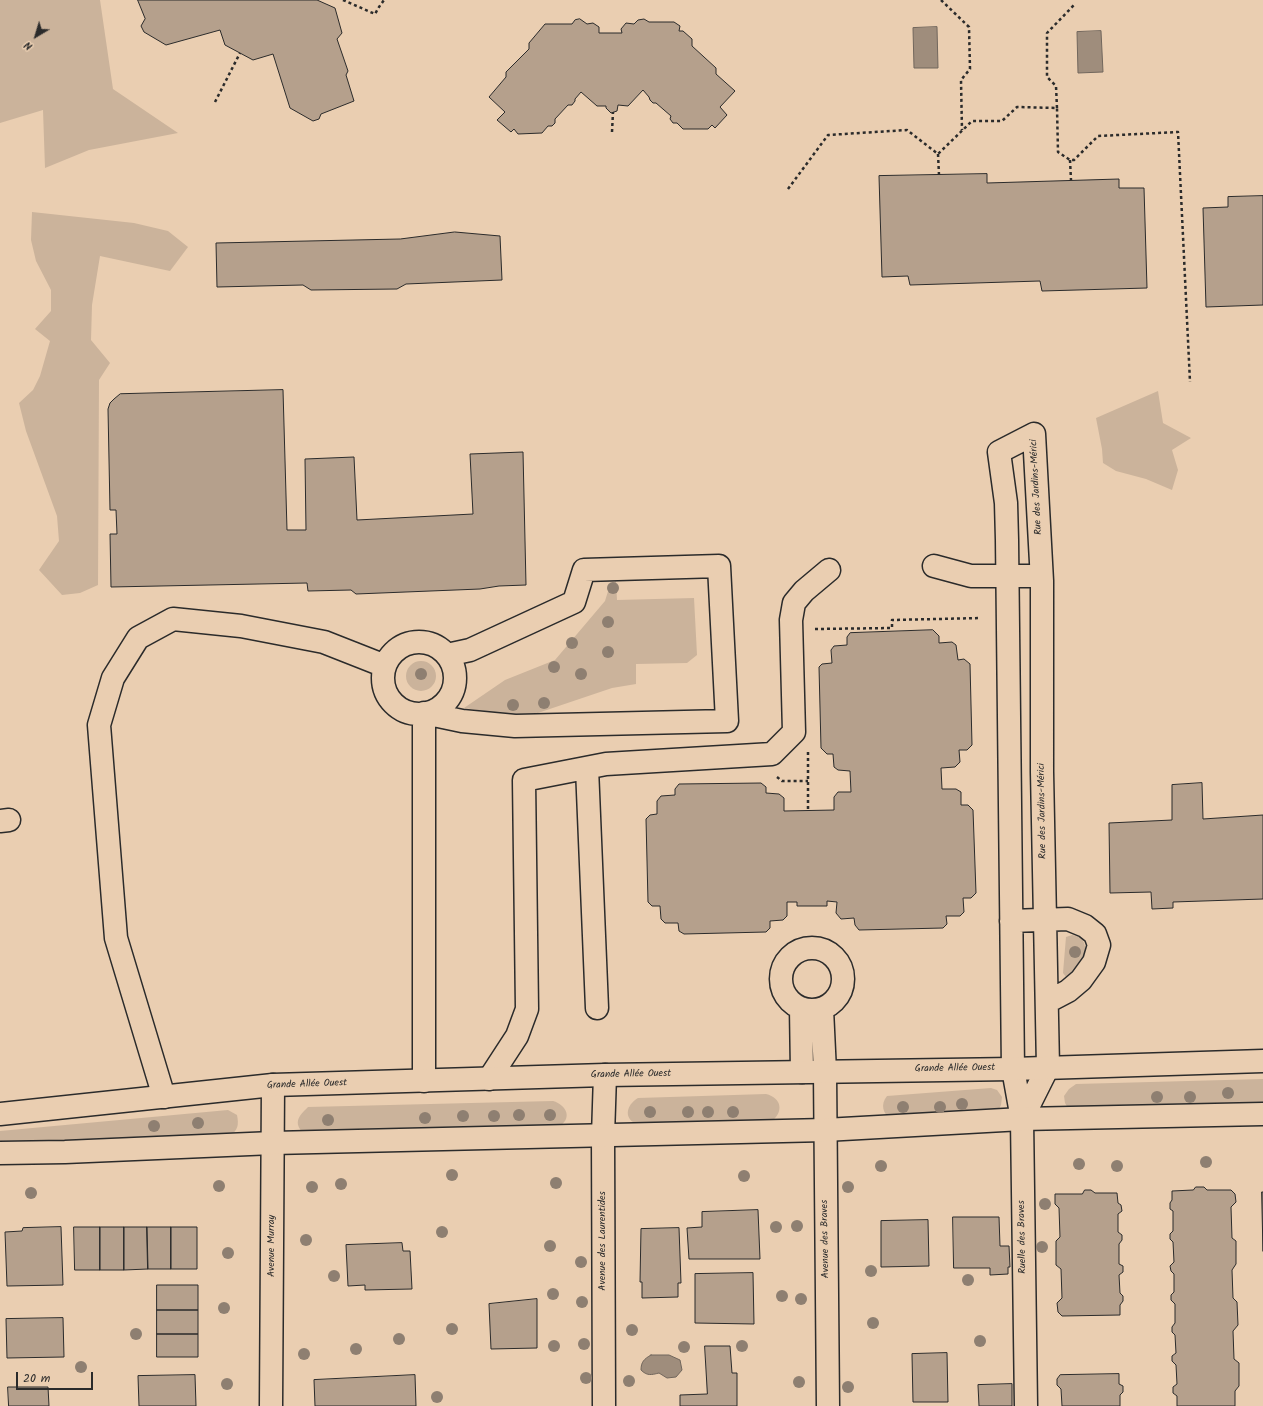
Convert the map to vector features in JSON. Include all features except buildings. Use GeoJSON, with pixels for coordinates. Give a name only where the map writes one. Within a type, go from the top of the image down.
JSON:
{"type":"FeatureCollection","features":[{"type":"Feature","properties":{"kind":"main road","name":"Rue des Jardins-Mérici"},"geometry":{"type":"LineString","coordinates":[[1013,1069],[1008,577],[1006,503],[999,452],[1034,434],[1041,576],[1042,790],[1048,1067],[1022,1119]]}},
{"type":"Feature","properties":{"kind":"main road"},"geometry":{"type":"LineString","coordinates":[[424,713],[434,710],[443,704],[450,696],[454,686],[454,675],[452,665],[447,655],[439,648],[429,643],[418,642],[407,644],[390,656],[385,666],[383,678],[385,690],[391,700],[400,708],[412,713],[424,713],[462,722],[515,726],[726,721],[719,566],[584,570],[574,602],[470,650],[447,655]]}},
{"type":"Feature","properties":{"kind":"main road"},"geometry":{"type":"LineString","coordinates":[[934,566],[971,576],[1041,576]]}},
{"type":"Feature","properties":{"kind":"main road"},"geometry":{"type":"LineString","coordinates":[[489,1079],[517,1036],[527,1009],[524,780],[606,764],[772,754],[794,732],[791,620],[794,603],[804,591],[829,570]]}},
{"type":"Feature","properties":{"kind":"main road"},"geometry":{"type":"LineString","coordinates":[[164,1097],[116,938],[99,725],[113,678],[138,638],[173,619],[241,626],[324,642],[385,666]]}},
{"type":"Feature","properties":{"kind":"main road"},"geometry":{"type":"LineString","coordinates":[[424,713],[424,1081]]}},
{"type":"Feature","properties":{"kind":"main road"},"geometry":{"type":"LineString","coordinates":[[587,768],[597,1008]]}},
{"type":"Feature","properties":{"kind":"main road"},"geometry":{"type":"LineString","coordinates":[[1010,790],[1042,790]]}},
{"type":"Feature","properties":{"kind":"main road"},"geometry":{"type":"LineString","coordinates":[[1011,921],[1068,919],[1085,926],[1094,934],[1099,945],[1094,962],[1082,980],[1068,991],[1047,1002]]}},
{"type":"Feature","properties":{"kind":"main road","name":"Avenue des Braves"},"geometry":{"type":"LineString","coordinates":[[802,1072],[812,1008],[825,1072],[828,1406]]}},
{"type":"Feature","properties":{"kind":"main road","name":"Grande Allée Ouest"},"geometry":{"type":"LineString","coordinates":[[0,1114],[273,1085],[605,1075],[1013,1069],[1263,1061]]}},
{"type":"Feature","properties":{"kind":"main road","name":"Ruelle des Braves"},"geometry":{"type":"LineString","coordinates":[[1013,1069],[1022,1119],[1026,1406]]}},
{"type":"Feature","properties":{"kind":"main road","name":"Avenue des Laurentides"},"geometry":{"type":"LineString","coordinates":[[604,1406],[602,1136],[605,1075]]}},
{"type":"Feature","properties":{"kind":"main road","name":"Avenue Murray"},"geometry":{"type":"LineString","coordinates":[[271,1406],[273,1085]]}},
{"type":"Feature","properties":{"kind":"main road"},"geometry":{"type":"LineString","coordinates":[[0,1153],[65,1152],[273,1143],[825,1130],[1022,1119],[1263,1114]]}},
{"type":"Feature","properties":{"kind":"path"},"geometry":{"type":"LineString","coordinates":[[342,0],[375,14],[384,0]]}},
{"type":"Feature","properties":{"kind":"path"},"geometry":{"type":"LineString","coordinates":[[941,0],[969,27],[970,69],[961,80],[962,131]]}},
{"type":"Feature","properties":{"kind":"path"},"geometry":{"type":"LineString","coordinates":[[1074,5],[1047,33],[1047,77],[1056,86],[1058,152],[1070,160],[1074,160],[1098,136],[1178,132],[1190,382]]}},
{"type":"Feature","properties":{"kind":"path"},"geometry":{"type":"LineString","coordinates":[[215,102],[240,53]]}},
{"type":"Feature","properties":{"kind":"path"},"geometry":{"type":"LineString","coordinates":[[939,175],[938,154],[972,121],[1002,121],[1017,107],[1057,108]]}},
{"type":"Feature","properties":{"kind":"path"},"geometry":{"type":"LineString","coordinates":[[612,132],[613,112]]}},
{"type":"Feature","properties":{"kind":"path"},"geometry":{"type":"LineString","coordinates":[[788,188],[828,135],[907,130],[938,154]]}},
{"type":"Feature","properties":{"kind":"path"},"geometry":{"type":"LineString","coordinates":[[1070,160],[1071,180]]}},
{"type":"Feature","properties":{"kind":"path"},"geometry":{"type":"LineString","coordinates":[[892,620],[981,618]]}},
{"type":"Feature","properties":{"kind":"path"},"geometry":{"type":"LineString","coordinates":[[808,751],[808,811]]}},
{"type":"Feature","properties":{"kind":"path"},"geometry":{"type":"LineString","coordinates":[[772,774],[782,780],[808,781]]}},
{"type":"Feature","properties":{"kind":"shaded area"},"geometry":{"type":"Polygon","coordinates":[[[0,0],[100,0],[113,89],[178,133],[89,150],[45,168],[43,110],[0,123],[0,0]]]}},
{"type":"Feature","properties":{"kind":"shaded area"},"geometry":{"type":"Polygon","coordinates":[[[937,27],[938,68],[914,68],[913,28],[937,27]]]}},
{"type":"Feature","properties":{"kind":"shaded area"},"geometry":{"type":"Polygon","coordinates":[[[1101,31],[1103,72],[1078,73],[1077,32],[1101,31]]]}},
{"type":"Feature","properties":{"kind":"shaded area"},"geometry":{"type":"Polygon","coordinates":[[[32,212],[134,223],[168,231],[188,247],[170,271],[100,256],[92,305],[91,340],[110,363],[99,380],[98,585],[80,593],[62,595],[39,570],[59,541],[57,516],[26,431],[19,403],[33,390],[40,376],[50,341],[35,329],[51,311],[51,290],[36,261],[31,240],[32,212]]]}},
{"type":"Feature","properties":{"kind":"shaded area"},"geometry":{"type":"Polygon","coordinates":[[[1158,391],[1163,423],[1191,438],[1172,450],[1178,470],[1172,490],[1146,479],[1116,471],[1103,463],[1096,418],[1158,391]]]}},
{"type":"Feature","properties":{"kind":"shaded area"},"geometry":{"type":"Polygon","coordinates":[[[616,580],[617,600],[694,598],[697,655],[687,663],[636,664],[636,684],[612,688],[526,717],[464,708],[505,680],[555,660],[605,601],[609,588],[616,580]]]}},
{"type":"Feature","properties":{"kind":"shaded area"},"geometry":{"type":"Polygon","coordinates":[[[421,661],[432,665],[436,676],[432,687],[421,691],[410,687],[406,676],[410,665],[421,661]]]}},
{"type":"Feature","properties":{"kind":"shaded area"},"geometry":{"type":"Polygon","coordinates":[[[1072,935],[1081,937],[1084,943],[1085,954],[1083,960],[1076,969],[1066,977],[1063,973],[1066,937],[1072,935]]]}},
{"type":"Feature","properties":{"kind":"shaded area"},"geometry":{"type":"Polygon","coordinates":[[[1263,1079],[1263,1108],[1069,1110],[1065,1103],[1064,1096],[1069,1089],[1076,1084],[1263,1079]]]}},
{"type":"Feature","properties":{"kind":"shaded area"},"geometry":{"type":"Polygon","coordinates":[[[991,1088],[997,1090],[1002,1097],[1001,1105],[997,1113],[891,1120],[883,1109],[887,1096],[991,1088]]]}},
{"type":"Feature","properties":{"kind":"shaded area"},"geometry":{"type":"Polygon","coordinates":[[[766,1094],[775,1099],[779,1106],[778,1114],[771,1122],[643,1126],[633,1122],[628,1116],[628,1109],[638,1098],[766,1094]]]}},
{"type":"Feature","properties":{"kind":"shaded area"},"geometry":{"type":"Polygon","coordinates":[[[553,1101],[565,1109],[567,1116],[563,1124],[558,1127],[303,1133],[298,1126],[298,1119],[308,1107],[553,1101]]]}},
{"type":"Feature","properties":{"kind":"shaded area"},"geometry":{"type":"Polygon","coordinates":[[[228,1110],[237,1115],[238,1122],[235,1132],[230,1136],[0,1143],[0,1131],[228,1110]]]}},
{"type":"Feature","properties":{"kind":"shaded area"},"geometry":{"type":"Polygon","coordinates":[[[651,1355],[669,1355],[680,1360],[682,1370],[676,1377],[667,1378],[659,1373],[651,1375],[647,1374],[641,1370],[642,1363],[651,1355]]]}}]}
